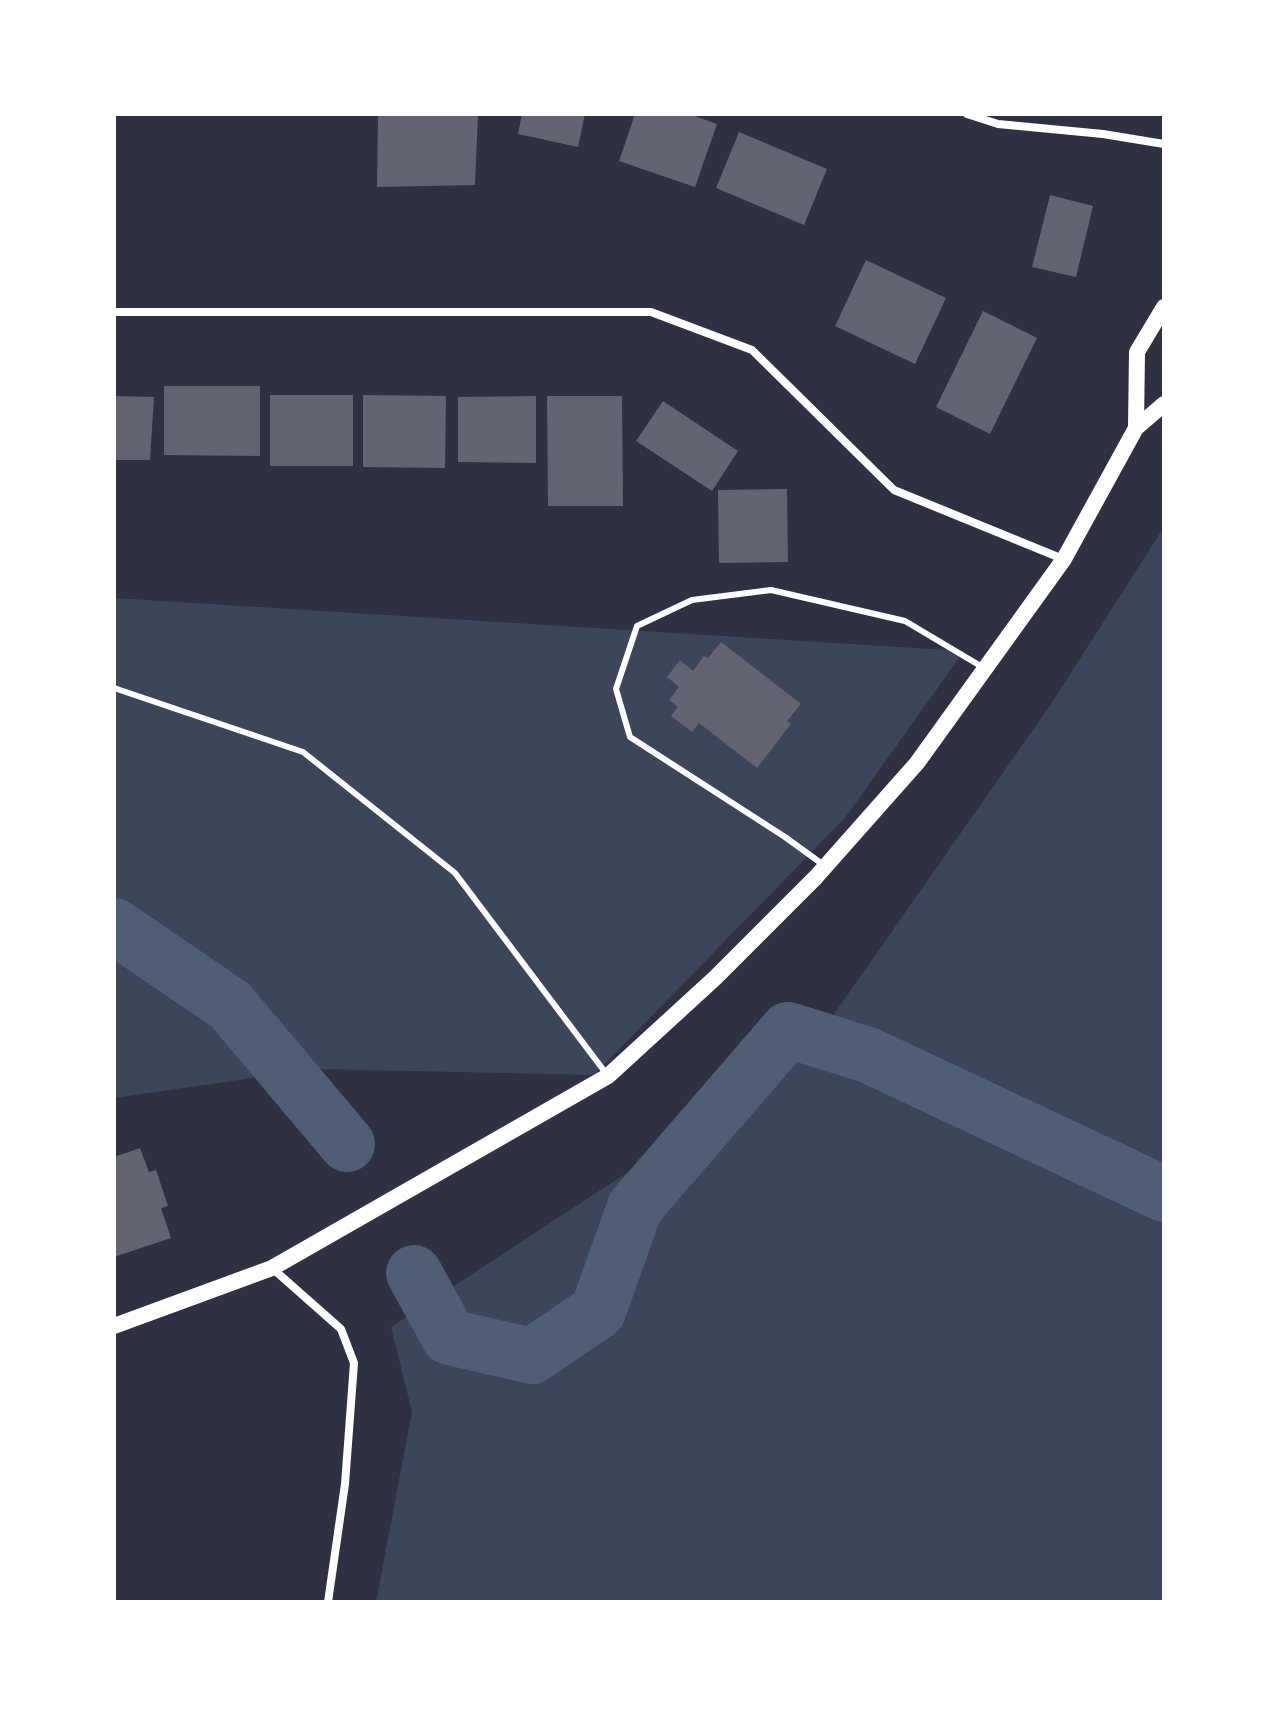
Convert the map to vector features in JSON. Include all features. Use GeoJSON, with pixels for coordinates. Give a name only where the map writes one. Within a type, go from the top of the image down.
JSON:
{"type":"FeatureCollection","features":[{"type":"Feature","properties":{"kind":"main road"},"geometry":{"type":"LineString","coordinates":[[1136,428],[1137,352],[1164,307]]}},
{"type":"Feature","properties":{"kind":"main road"},"geometry":{"type":"LineString","coordinates":[[114,1326],[272,1268],[608,1076],[715,978],[825,866],[917,763],[1064,559],[1136,428],[1164,404]]}},
{"type":"Feature","properties":{"kind":"street"},"geometry":{"type":"LineString","coordinates":[[967,114],[998,124],[1103,134],[1164,144]]}},
{"type":"Feature","properties":{"kind":"street"},"geometry":{"type":"LineString","coordinates":[[114,312],[651,312],[752,350],[894,490],[1064,559]]}},
{"type":"Feature","properties":{"kind":"street"},"geometry":{"type":"LineString","coordinates":[[272,1268],[341,1329],[354,1363],[345,1484],[328,1602]]}},
{"type":"Feature","properties":{"kind":"lane"},"geometry":{"type":"LineString","coordinates":[[825,866],[773,828],[630,737],[616,689],[637,626],[692,600],[771,590],[905,621],[986,669]]}},
{"type":"Feature","properties":{"kind":"lane"},"geometry":{"type":"LineString","coordinates":[[114,688],[303,752],[455,873],[608,1076]]}},
{"type":"Feature","properties":{"kind":"shaded area"},"geometry":{"type":"Polygon","coordinates":[[[1164,527],[1164,1602],[376,1602],[412,1412],[391,1327],[804,1057],[1051,704],[1164,527]]]}},
{"type":"Feature","properties":{"kind":"shaded area"},"geometry":{"type":"Polygon","coordinates":[[[114,598],[964,651],[845,818],[594,1075],[316,1069],[114,1098],[114,598]]]}},
{"type":"Feature","properties":{"kind":"building"},"geometry":{"type":"Polygon","coordinates":[[[378,114],[478,114],[475,185],[377,187],[378,114]]]}},
{"type":"Feature","properties":{"kind":"building"},"geometry":{"type":"Polygon","coordinates":[[[522,114],[585,114],[578,147],[518,134],[522,114]]]}},
{"type":"Feature","properties":{"kind":"building"},"geometry":{"type":"Polygon","coordinates":[[[635,114],[689,114],[717,124],[695,187],[619,161],[635,114]]]}},
{"type":"Feature","properties":{"kind":"building"},"geometry":{"type":"Polygon","coordinates":[[[739,132],[827,169],[804,225],[716,188],[739,132]]]}},
{"type":"Feature","properties":{"kind":"building"},"geometry":{"type":"Polygon","coordinates":[[[1050,195],[1093,206],[1076,277],[1032,267],[1050,195]]]}},
{"type":"Feature","properties":{"kind":"building"},"geometry":{"type":"Polygon","coordinates":[[[866,260],[946,298],[915,364],[835,326],[866,260]]]}},
{"type":"Feature","properties":{"kind":"building"},"geometry":{"type":"Polygon","coordinates":[[[983,311],[1037,338],[990,434],[936,407],[983,311]]]}},
{"type":"Feature","properties":{"kind":"building"},"geometry":{"type":"Polygon","coordinates":[[[164,386],[260,386],[260,456],[164,455],[164,386]]]}},
{"type":"Feature","properties":{"kind":"building"},"geometry":{"type":"Polygon","coordinates":[[[270,395],[353,395],[353,466],[270,466],[270,395]]]}},
{"type":"Feature","properties":{"kind":"building"},"geometry":{"type":"Polygon","coordinates":[[[363,395],[446,396],[445,468],[363,467],[363,395]]]}},
{"type":"Feature","properties":{"kind":"building"},"geometry":{"type":"Polygon","coordinates":[[[114,396],[154,397],[150,460],[114,460],[114,396]]]}},
{"type":"Feature","properties":{"kind":"building"},"geometry":{"type":"Polygon","coordinates":[[[536,396],[536,463],[458,462],[458,397],[536,396]]]}},
{"type":"Feature","properties":{"kind":"building"},"geometry":{"type":"Polygon","coordinates":[[[547,396],[622,396],[623,506],[548,506],[547,396]]]}},
{"type":"Feature","properties":{"kind":"building"},"geometry":{"type":"Polygon","coordinates":[[[663,401],[738,451],[712,491],[636,441],[663,401]]]}},
{"type":"Feature","properties":{"kind":"building"},"geometry":{"type":"Polygon","coordinates":[[[787,489],[788,562],[719,563],[718,490],[787,489]]]}},
{"type":"Feature","properties":{"kind":"building"},"geometry":{"type":"Polygon","coordinates":[[[721,642],[801,704],[787,721],[791,724],[757,768],[699,723],[692,732],[671,716],[678,707],[669,700],[679,687],[667,677],[680,660],[693,671],[704,656],[708,658],[721,642]]]}},
{"type":"Feature","properties":{"kind":"building"},"geometry":{"type":"Polygon","coordinates":[[[140,1148],[149,1172],[156,1170],[168,1206],[161,1208],[171,1238],[114,1257],[114,1157],[140,1148]]]}},
{"type":"Feature","properties":{"kind":"waterway"},"geometry":{"type":"LineString","coordinates":[[114,926],[230,1005],[347,1144]]}},
{"type":"Feature","properties":{"kind":"waterway"},"geometry":{"type":"LineString","coordinates":[[414,1273],[449,1337],[532,1356],[598,1311],[635,1207],[788,1030],[868,1055],[1164,1194]]}}]}
